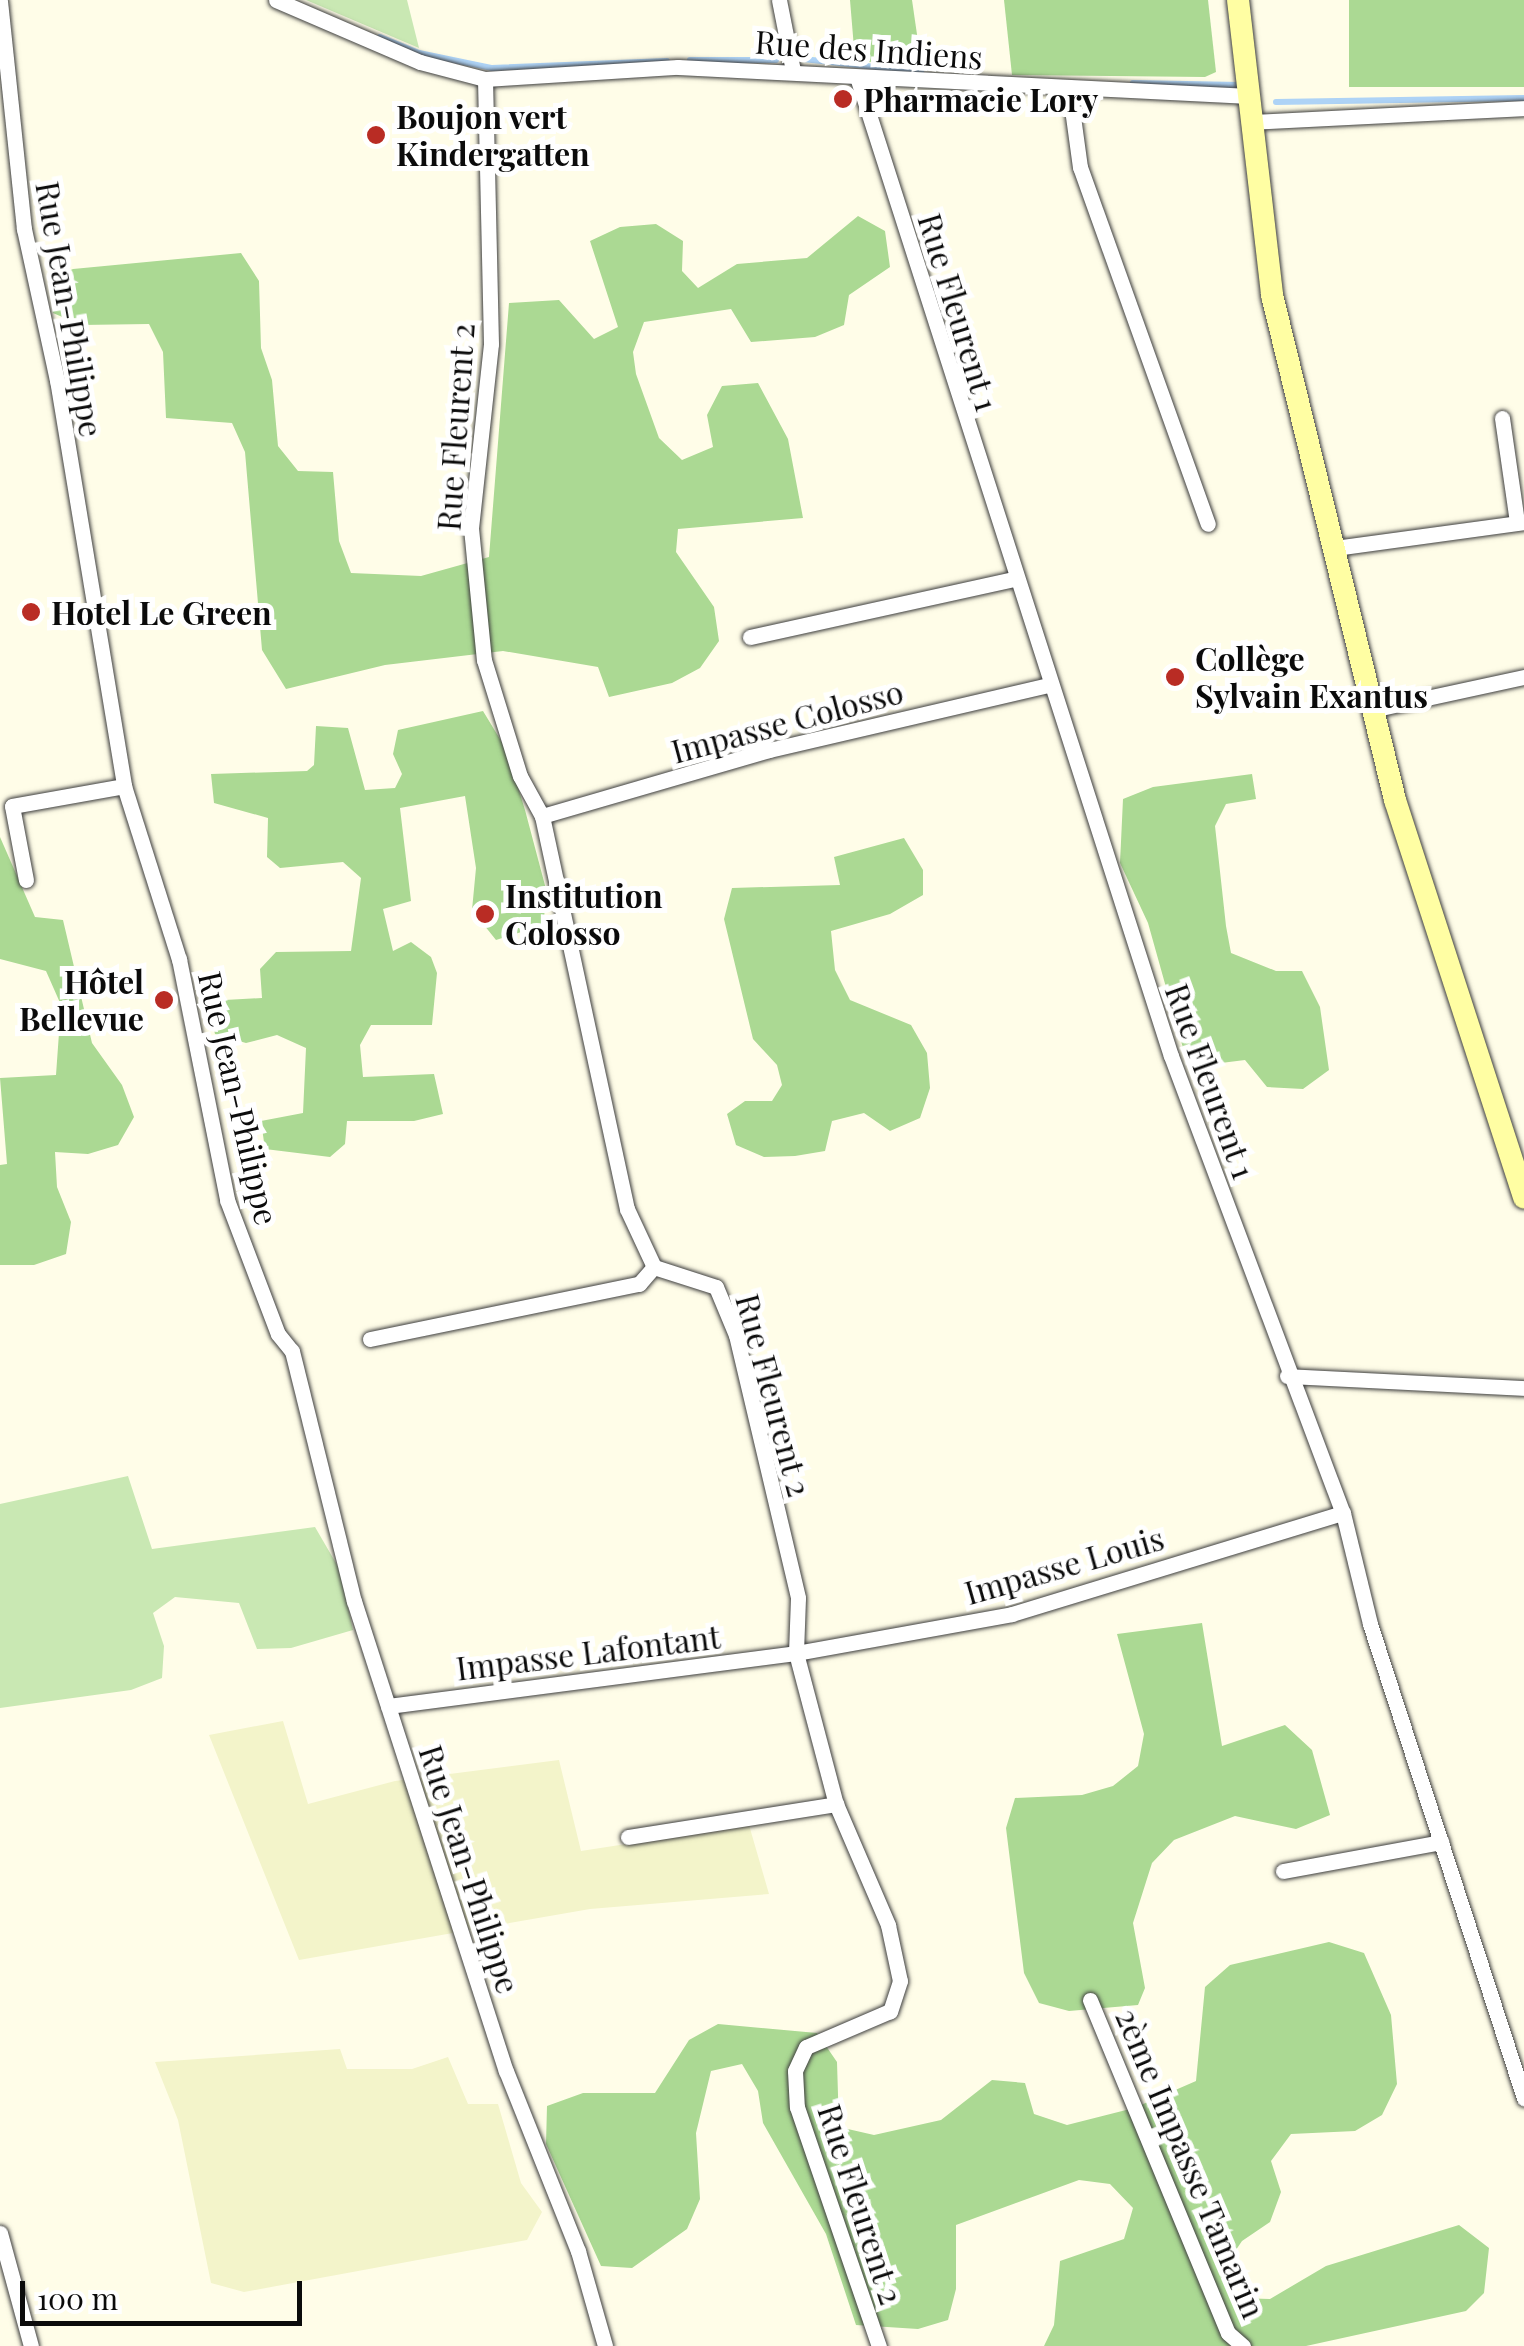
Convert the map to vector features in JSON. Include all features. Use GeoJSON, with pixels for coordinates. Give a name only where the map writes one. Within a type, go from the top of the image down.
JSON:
{"type":"FeatureCollection","features":[{"type":"Feature","properties":{"kind":"main road"},"geometry":{"type":"LineString","coordinates":[[1238,0],[1272,295],[1371,710],[1524,1198]]}},
{"type":"Feature","properties":{"kind":"street","name":"Rue des Indiens"},"geometry":{"type":"LineString","coordinates":[[276,0],[420,62],[486,79],[678,67],[1249,96]]}},
{"type":"Feature","properties":{"kind":"street"},"geometry":{"type":"LineString","coordinates":[[779,0],[793,71]]}},
{"type":"Feature","properties":{"kind":"street","name":"Rue Jean-Philippe"},"geometry":{"type":"LineString","coordinates":[[0,1],[24,229],[57,380],[124,786],[178,959],[226,1200],[278,1334],[292,1350],[354,1601],[506,2071],[578,2251],[605,2346]]}},
{"type":"Feature","properties":{"kind":"street","name":"Rue Fleurent 1"},"geometry":{"type":"LineString","coordinates":[[857,77],[1014,579],[1171,1056],[1287,1376],[1343,1514],[1370,1624],[1524,2099]]}},
{"type":"Feature","properties":{"kind":"street","name":"Rue Fleurent 2"},"geometry":{"type":"LineString","coordinates":[[486,79],[491,344],[470,528],[484,660],[520,776],[542,816],[627,1208],[654,1267],[716,1287],[736,1336],[798,1598],[796,1653],[836,1804],[888,1925],[900,1981],[890,2011],[806,2047],[795,2071],[798,2107],[879,2346]]}},
{"type":"Feature","properties":{"kind":"street"},"geometry":{"type":"LineString","coordinates":[[1069,88],[1080,167],[1208,524]]}},
{"type":"Feature","properties":{"kind":"street"},"geometry":{"type":"LineString","coordinates":[[1251,122],[1524,108]]}},
{"type":"Feature","properties":{"kind":"street"},"geometry":{"type":"LineString","coordinates":[[1334,548],[1521,522],[1502,418]]}},
{"type":"Feature","properties":{"kind":"street"},"geometry":{"type":"LineString","coordinates":[[750,637],[1014,579]]}},
{"type":"Feature","properties":{"kind":"street"},"geometry":{"type":"LineString","coordinates":[[1371,710],[1524,677]]}},
{"type":"Feature","properties":{"kind":"street","name":"Impasse Colosso"},"geometry":{"type":"LineString","coordinates":[[542,816],[770,750],[1048,685]]}},
{"type":"Feature","properties":{"kind":"street"},"geometry":{"type":"LineString","coordinates":[[26,880],[12,806],[124,786]]}},
{"type":"Feature","properties":{"kind":"street"},"geometry":{"type":"LineString","coordinates":[[370,1339],[639,1284],[654,1267]]}},
{"type":"Feature","properties":{"kind":"street"},"geometry":{"type":"LineString","coordinates":[[1287,1376],[1524,1388]]}},
{"type":"Feature","properties":{"kind":"street","name":"Impasse Louis"},"geometry":{"type":"LineString","coordinates":[[796,1653],[1012,1614],[1343,1514]]}},
{"type":"Feature","properties":{"kind":"street","name":"Impasse Lafontant"},"geometry":{"type":"LineString","coordinates":[[388,1706],[796,1653]]}},
{"type":"Feature","properties":{"kind":"street"},"geometry":{"type":"LineString","coordinates":[[628,1837],[836,1804]]}},
{"type":"Feature","properties":{"kind":"street"},"geometry":{"type":"LineString","coordinates":[[1283,1871],[1440,1842]]}},
{"type":"Feature","properties":{"kind":"street","name":"2ème Impasse Tamarin"},"geometry":{"type":"LineString","coordinates":[[1090,2000],[1228,2332],[1244,2346]]}},
{"type":"Feature","properties":{"kind":"street"},"geometry":{"type":"LineString","coordinates":[[0,2233],[32,2346]]}},
{"type":"Feature","properties":{"kind":"green space"},"geometry":{"type":"Polygon","coordinates":[[[306,0],[407,0],[419,48],[306,0]]]}},
{"type":"Feature","properties":{"kind":"green space"},"geometry":{"type":"Polygon","coordinates":[[[850,0],[912,0],[922,69],[855,60],[850,0]]]}},
{"type":"Feature","properties":{"kind":"green space"},"geometry":{"type":"Polygon","coordinates":[[[1004,0],[1208,0],[1216,72],[1205,77],[1012,75],[1004,0]]]}},
{"type":"Feature","properties":{"kind":"green space"},"geometry":{"type":"Polygon","coordinates":[[[1349,0],[1524,0],[1524,87],[1349,87],[1349,0]]]}},
{"type":"Feature","properties":{"kind":"green space"},"geometry":{"type":"Polygon","coordinates":[[[858,216],[885,231],[890,267],[849,295],[844,325],[815,337],[751,342],[731,309],[644,322],[633,352],[636,374],[659,438],[682,460],[713,447],[707,415],[722,386],[758,383],[788,439],[803,518],[678,529],[676,552],[714,607],[719,641],[700,668],[672,683],[609,697],[598,667],[503,651],[385,665],[286,689],[262,650],[245,452],[232,423],[166,418],[163,352],[149,324],[81,325],[53,313],[49,279],[73,269],[241,253],[259,281],[261,348],[272,380],[278,446],[298,471],[333,472],[339,541],[351,573],[421,576],[489,557],[509,303],[559,300],[594,339],[618,327],[590,241],[620,227],[656,224],[683,241],[682,271],[698,288],[737,264],[807,258],[858,216]]]}},
{"type":"Feature","properties":{"kind":"green space"},"geometry":{"type":"Polygon","coordinates":[[[483,711],[506,749],[525,810],[547,893],[543,925],[496,940],[472,910],[476,868],[465,796],[400,808],[411,901],[383,909],[393,951],[411,942],[431,957],[437,973],[432,1025],[371,1025],[360,1045],[363,1077],[434,1074],[443,1114],[414,1121],[347,1121],[345,1144],[330,1157],[265,1149],[261,1121],[303,1113],[306,1048],[277,1035],[246,1043],[215,1034],[207,1001],[262,998],[260,969],[276,952],[351,951],[361,878],[343,862],[280,868],[267,857],[268,818],[214,803],[211,774],[307,771],[314,765],[316,726],[348,728],[365,790],[395,788],[402,774],[393,754],[398,730],[483,711]]]}},
{"type":"Feature","properties":{"kind":"green space"},"geometry":{"type":"Polygon","coordinates":[[[1252,774],[1256,799],[1226,804],[1215,826],[1226,926],[1231,953],[1276,971],[1302,971],[1320,1007],[1329,1070],[1303,1089],[1267,1087],[1245,1060],[1213,1064],[1183,1048],[1148,923],[1120,863],[1123,799],[1153,787],[1252,774]]]}},
{"type":"Feature","properties":{"kind":"green space"},"geometry":{"type":"Polygon","coordinates":[[[0,837],[35,917],[63,920],[92,1043],[122,1085],[134,1117],[118,1145],[88,1154],[55,1152],[57,1187],[71,1222],[66,1254],[34,1265],[0,1265],[0,1165],[7,1164],[0,1078],[56,1075],[61,1005],[46,971],[0,959],[0,837]]]}},
{"type":"Feature","properties":{"kind":"green space"},"geometry":{"type":"Polygon","coordinates":[[[904,838],[923,870],[923,895],[890,914],[831,931],[835,970],[850,1000],[911,1025],[927,1053],[930,1088],[920,1118],[890,1131],[864,1113],[832,1121],[825,1151],[795,1156],[764,1157],[736,1145],[727,1114],[745,1101],[772,1101],[782,1085],[777,1065],[753,1039],[724,919],[732,888],[840,885],[834,857],[904,838]]]}},
{"type":"Feature","properties":{"kind":"green space"},"geometry":{"type":"Polygon","coordinates":[[[128,1476],[152,1549],[315,1527],[340,1570],[353,1630],[291,1648],[257,1649],[239,1603],[175,1597],[153,1613],[164,1646],[162,1678],[131,1690],[0,1708],[0,1504],[128,1476]]]}},
{"type":"Feature","properties":{"kind":"green space"},"geometry":{"type":"Polygon","coordinates":[[[1202,1623],[1222,1746],[1285,1725],[1312,1750],[1330,1815],[1296,1829],[1235,1816],[1174,1840],[1152,1863],[1133,1923],[1145,1988],[1138,2005],[1069,2011],[1039,2003],[1024,1973],[1006,1828],[1015,1798],[1082,1795],[1113,1786],[1138,1766],[1144,1734],[1117,1634],[1202,1623]]]}},
{"type":"Feature","properties":{"kind":"green space"},"geometry":{"type":"Polygon","coordinates":[[[283,1721],[308,1804],[395,1781],[559,1760],[581,1851],[749,1825],[769,1894],[590,1909],[299,1960],[209,1735],[283,1721]]]}},
{"type":"Feature","properties":{"kind":"green space"},"geometry":{"type":"Polygon","coordinates":[[[1329,1942],[1364,1953],[1391,2015],[1397,2084],[1382,2115],[1355,2131],[1291,2134],[1271,2161],[1281,2192],[1270,2222],[1242,2241],[1223,2269],[1237,2298],[1270,2299],[1326,2266],[1459,2225],[1489,2248],[1484,2293],[1466,2311],[1306,2346],[1044,2346],[1054,2325],[1060,2261],[1124,2239],[1133,2208],[1110,2184],[1079,2180],[956,2225],[956,2289],[948,2320],[918,2329],[856,2325],[826,2234],[763,2123],[758,2091],[742,2064],[711,2071],[696,2133],[700,2199],[687,2229],[632,2268],[601,2266],[546,2144],[547,2106],[583,2093],[655,2093],[689,2040],[718,2024],[817,2033],[837,2062],[839,2127],[874,2135],[941,2120],[992,2080],[1025,2083],[1034,2114],[1067,2125],[1134,2108],[1196,2081],[1205,1987],[1230,1965],[1329,1942]]]}},
{"type":"Feature","properties":{"kind":"green space"},"geometry":{"type":"Polygon","coordinates":[[[340,2049],[347,2069],[412,2069],[448,2057],[468,2104],[498,2104],[521,2183],[542,2212],[527,2240],[244,2292],[211,2283],[178,2120],[155,2062],[340,2049]]]}},
{"type":"Feature","properties":{"kind":"waterway"},"geometry":{"type":"LineString","coordinates":[[380,37],[419,53],[492,68],[667,61]]}},
{"type":"Feature","properties":{"kind":"waterway"},"geometry":{"type":"LineString","coordinates":[[803,59],[921,72]]}},
{"type":"Feature","properties":{"kind":"waterway"},"geometry":{"type":"LineString","coordinates":[[690,60],[776,60]]}},
{"type":"Feature","properties":{"kind":"waterway"},"geometry":{"type":"LineString","coordinates":[[1133,83],[1240,85]]}},
{"type":"Feature","properties":{"kind":"waterway"},"geometry":{"type":"LineString","coordinates":[[1276,102],[1524,98]]}},
{"type":"Feature","properties":{"kind":"place","name":"Pharmacie Lory"},"geometry":{"type":"Point","coordinates":[843,99]}},
{"type":"Feature","properties":{"kind":"place","name":"Boujon vert Kindergatten"},"geometry":{"type":"Point","coordinates":[376,135]}},
{"type":"Feature","properties":{"kind":"place","name":"Hotel Le Green"},"geometry":{"type":"Point","coordinates":[31,612]}},
{"type":"Feature","properties":{"kind":"place","name":"Collège Sylvain Exantus"},"geometry":{"type":"Point","coordinates":[1175,677]}},
{"type":"Feature","properties":{"kind":"place","name":"Institution Colosso"},"geometry":{"type":"Point","coordinates":[485,914]}},
{"type":"Feature","properties":{"kind":"place","name":"Hôtel Bellevue"},"geometry":{"type":"Point","coordinates":[164,1000]}}]}
